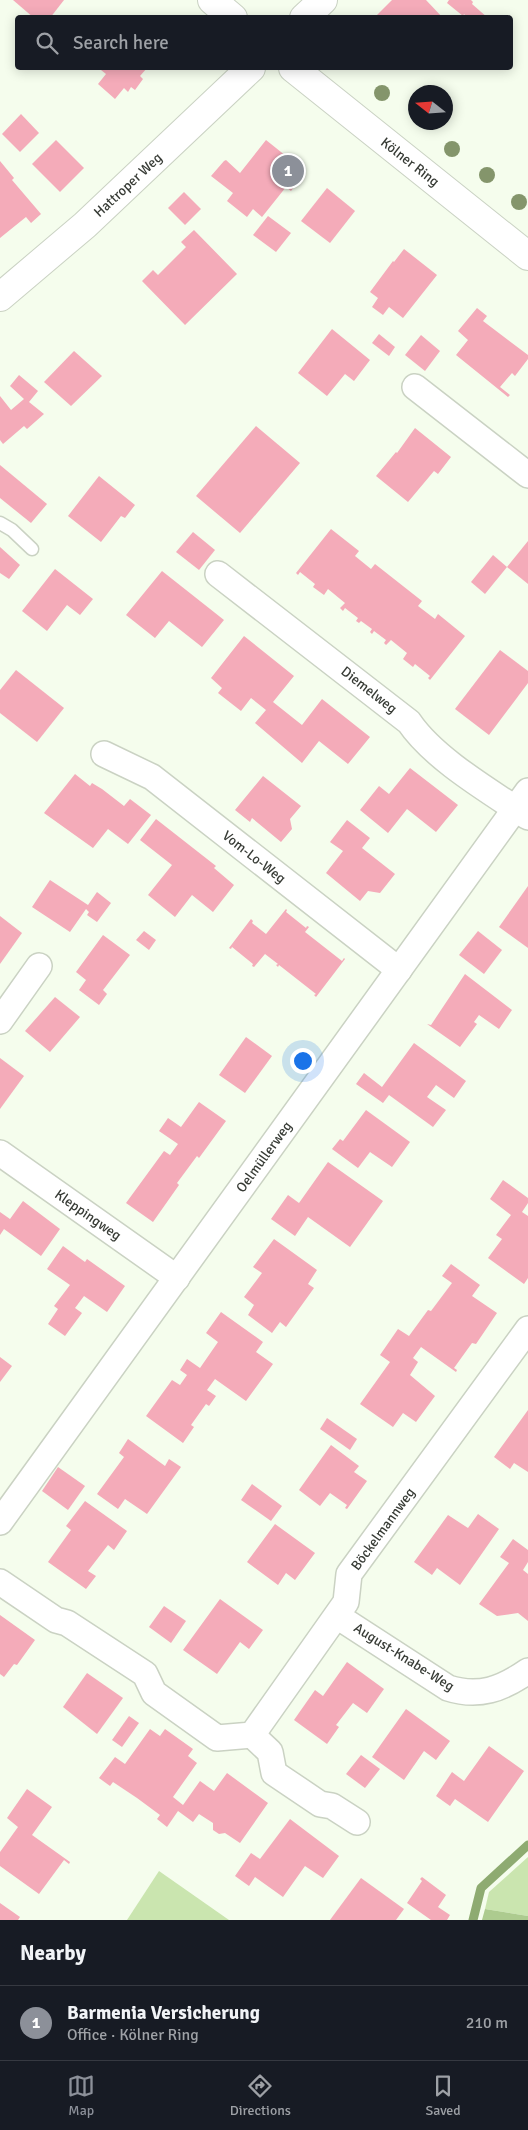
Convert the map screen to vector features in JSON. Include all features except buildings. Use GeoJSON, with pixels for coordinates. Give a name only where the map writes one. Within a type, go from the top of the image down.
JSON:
{"type":"FeatureCollection","features":[{"type":"Feature","properties":{"kind":"main road"},"geometry":{"type":"LineString","coordinates":[[212,0],[230,15]]}},
{"type":"Feature","properties":{"kind":"main road"},"geometry":{"type":"LineString","coordinates":[[307,15],[323,0]]}},
{"type":"Feature","properties":{"kind":"main road","name":"Hattroper Weg"},"geometry":{"type":"LineString","coordinates":[[0,297],[85,225],[249,70]]}},
{"type":"Feature","properties":{"kind":"main road","name":"Kölner Ring"},"geometry":{"type":"LineString","coordinates":[[296,70],[528,256]]}},
{"type":"Feature","properties":{"kind":"street"},"geometry":{"type":"LineString","coordinates":[[415,386],[528,476]]}},
{"type":"Feature","properties":{"kind":"street","name":"Diemelweg"},"geometry":{"type":"LineString","coordinates":[[218,574],[409,722],[420,738],[486,790],[524,806]]}},
{"type":"Feature","properties":{"kind":"street","name":"Vom-Lo-Weg"},"geometry":{"type":"LineString","coordinates":[[104,754],[152,777],[399,970]]}},
{"type":"Feature","properties":{"kind":"street","name":"Oelmüllerweg"},"geometry":{"type":"LineString","coordinates":[[0,1522],[399,970],[524,806]]}},
{"type":"Feature","properties":{"kind":"street"},"geometry":{"type":"LineString","coordinates":[[0,1021],[39,966]]}},
{"type":"Feature","properties":{"kind":"street","name":"Kleppingweg"},"geometry":{"type":"LineString","coordinates":[[0,1153],[177,1278]]}},
{"type":"Feature","properties":{"kind":"street","name":"Böckelmannweg"},"geometry":{"type":"LineString","coordinates":[[252,1735],[346,1602],[350,1574],[528,1329]]}},
{"type":"Feature","properties":{"kind":"street"},"geometry":{"type":"LineString","coordinates":[[0,1582],[56,1620],[67,1623],[145,1674],[154,1693],[217,1738],[252,1735],[270,1752],[274,1773],[320,1804],[332,1806],[357,1822]]}},
{"type":"Feature","properties":{"kind":"street","name":"August-Knabe-Weg"},"geometry":{"type":"LineString","coordinates":[[337,1616],[448,1688],[465,1693],[506,1685],[528,1671]]}},
{"type":"Feature","properties":{"kind":"lane"},"geometry":{"type":"LineString","coordinates":[[0,523],[12,530],[32,549]]}},
{"type":"Feature","properties":{"kind":"green space"},"geometry":{"type":"Polygon","coordinates":[[[528,1857],[528,1916],[485,1909],[489,1892],[528,1857]]]}},
{"type":"Feature","properties":{"kind":"green space"},"geometry":{"type":"Polygon","coordinates":[[[159,1871],[229,1920],[127,1920],[159,1871]]]}},
{"type":"Feature","properties":{"kind":"green space"},"geometry":{"type":"Polygon","coordinates":[[[485,1909],[528,1916],[528,1920],[482,1920],[485,1909]]]}},
{"type":"Feature","properties":{"kind":"waterway"},"geometry":{"type":"LineString","coordinates":[[473,1920],[481,1888],[528,1845]]}},
{"type":"Feature","properties":{"kind":"place","name":"Barmenia Versicherung"},"geometry":{"type":"Point","coordinates":[288,171]}}]}
